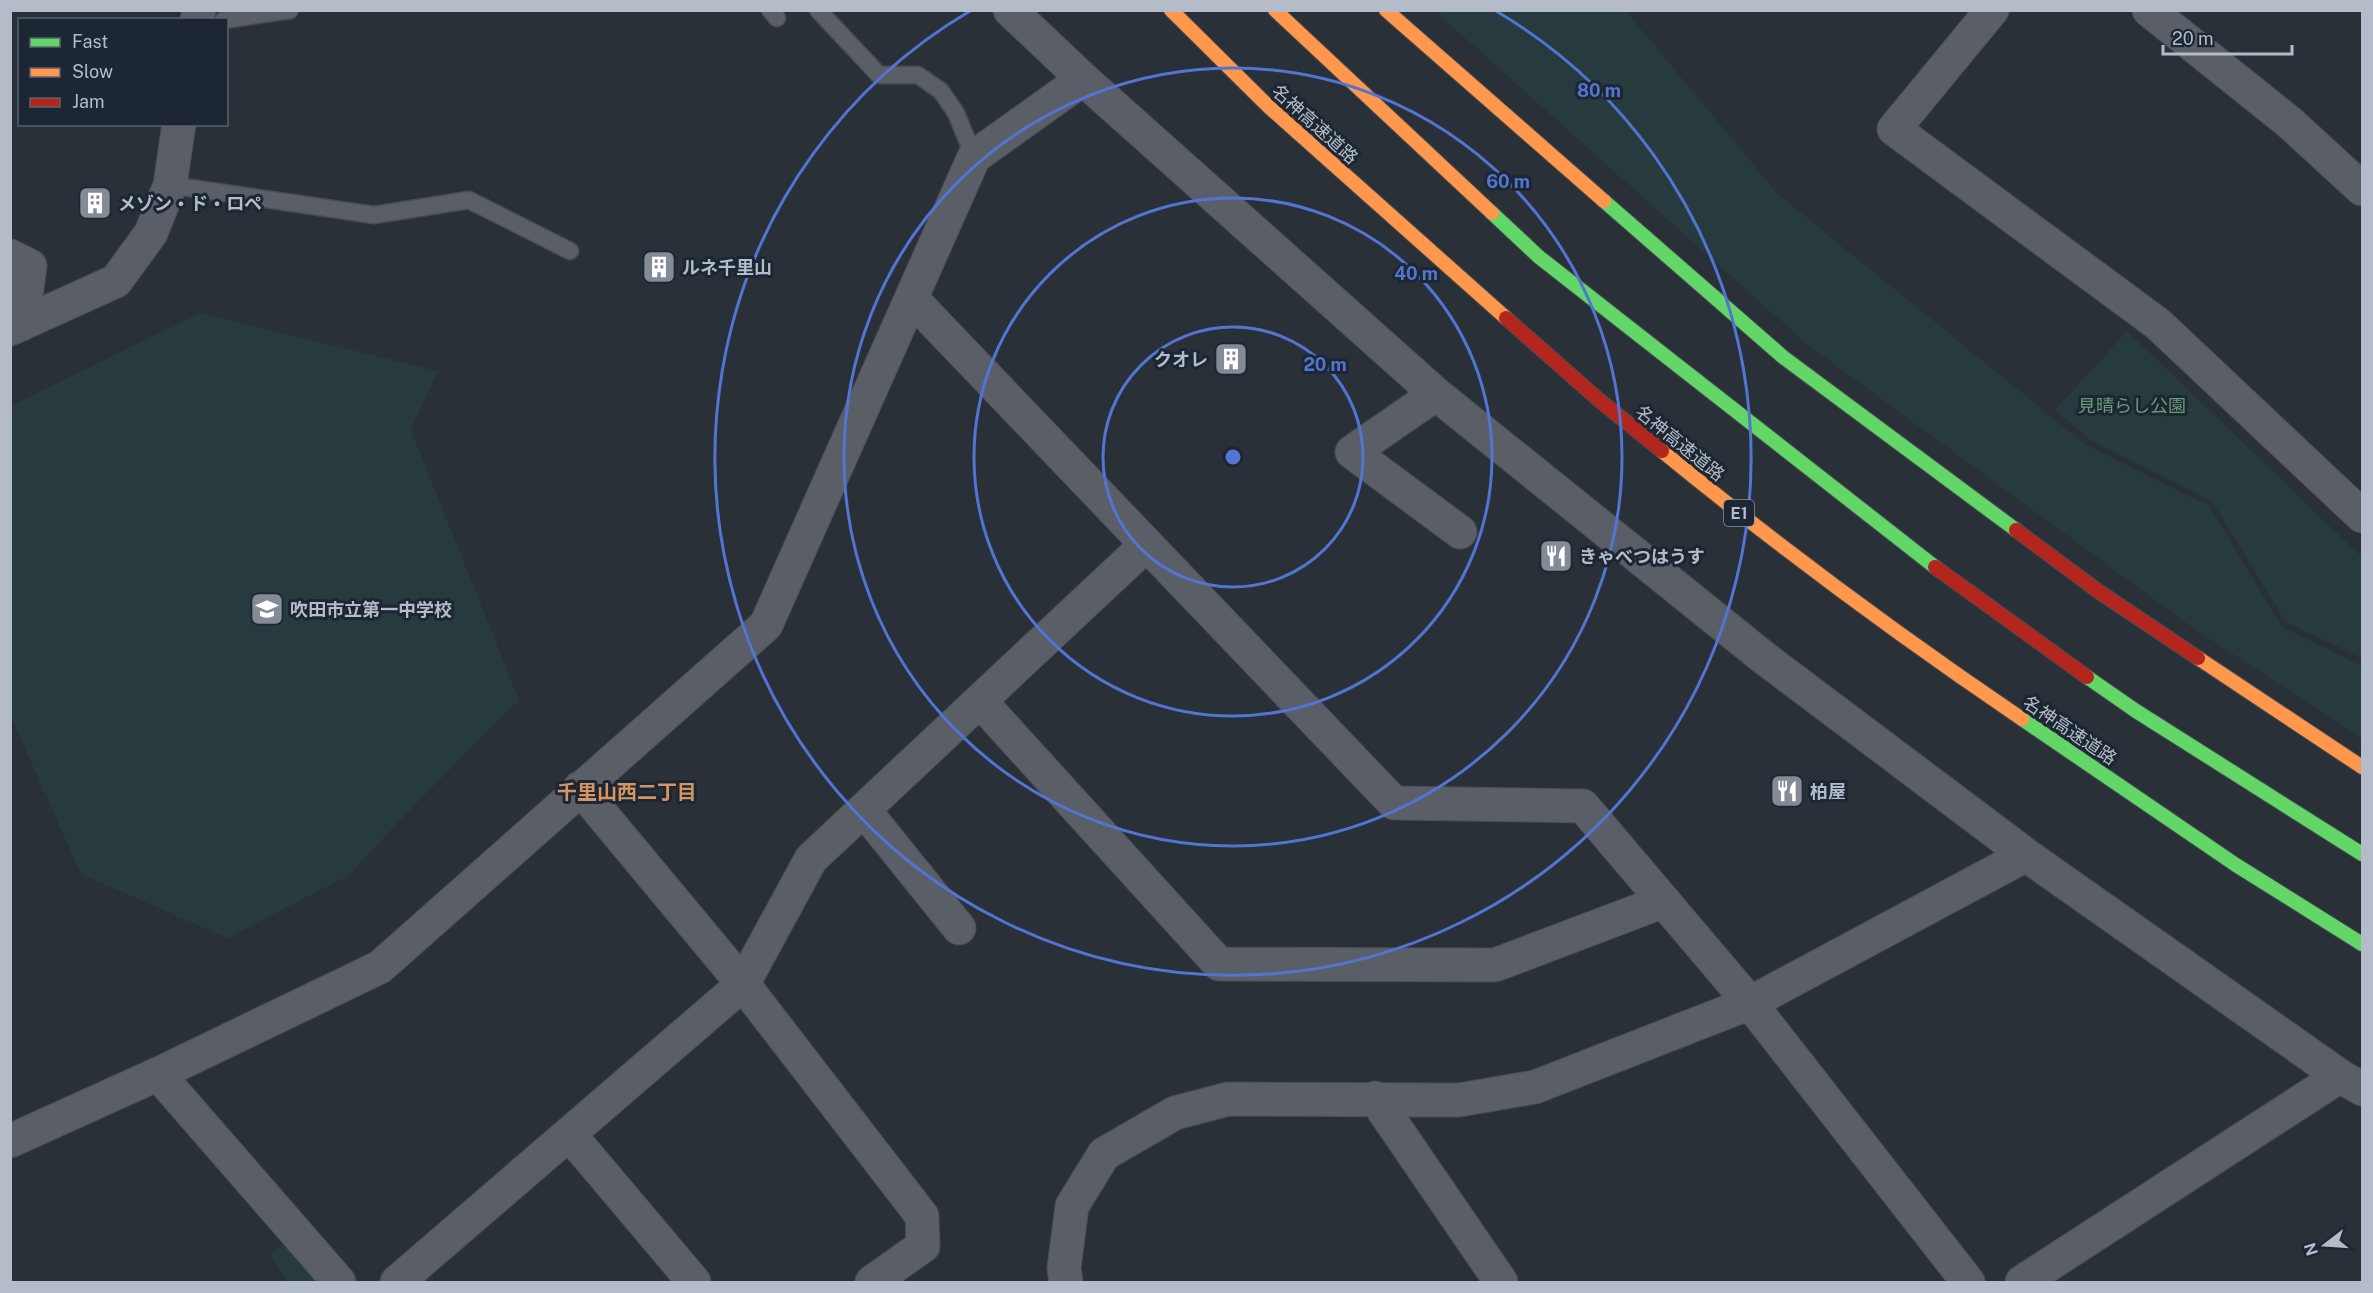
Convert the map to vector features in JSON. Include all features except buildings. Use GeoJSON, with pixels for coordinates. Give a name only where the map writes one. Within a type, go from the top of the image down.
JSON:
{"type":"FeatureCollection","features":[{"type":"Feature","properties":{"kind":"main road","name":"名神高速道路"},"geometry":{"type":"LineString","coordinates":[[1171,10],[1269,107],[1387,214],[1599,400],[1731,507],[1913,645],[2236,865],[2362,944]]}},
{"type":"Feature","properties":{"kind":"main road"},"geometry":{"type":"LineString","coordinates":[[1275,10],[1323,58],[1539,257],[1778,442],[1889,533],[2002,617],[2136,711],[2362,854]]}},
{"type":"Feature","properties":{"kind":"main road"},"geometry":{"type":"LineString","coordinates":[[1386,10],[1783,357],[2098,591],[2362,767]]}},
{"type":"Feature","properties":{"kind":"street"},"geometry":{"type":"LineString","coordinates":[[1010,10],[1083,79],[1436,394],[1763,657],[2026,855],[2351,1083],[2022,1282]]}},
{"type":"Feature","properties":{"kind":"street"},"geometry":{"type":"LineString","coordinates":[[1992,10],[1894,129],[2158,324],[2362,516]]}},
{"type":"Feature","properties":{"kind":"street"},"geometry":{"type":"LineString","coordinates":[[2149,10],[2289,122],[2362,189]]}},
{"type":"Feature","properties":{"kind":"street"},"geometry":{"type":"LineString","coordinates":[[10,1141],[158,1074],[380,967],[766,625],[913,300],[974,157],[1083,79]]}},
{"type":"Feature","properties":{"kind":"street"},"geometry":{"type":"LineString","coordinates":[[16,327],[117,281],[151,233],[170,184],[179,126]]}},
{"type":"Feature","properties":{"kind":"street"},"geometry":{"type":"LineString","coordinates":[[10,255],[30,266],[16,327]]}},
{"type":"Feature","properties":{"kind":"street"},"geometry":{"type":"LineString","coordinates":[[913,300],[1394,803],[1583,806],[1750,1004],[1968,1282]]}},
{"type":"Feature","properties":{"kind":"street"},"geometry":{"type":"LineString","coordinates":[[1436,394],[1352,452],[1460,532]]}},
{"type":"Feature","properties":{"kind":"street"},"geometry":{"type":"LineString","coordinates":[[398,1282],[743,984],[811,859],[1146,545]]}},
{"type":"Feature","properties":{"kind":"street"},"geometry":{"type":"LineString","coordinates":[[980,700],[1219,964],[1495,965],[1664,901]]}},
{"type":"Feature","properties":{"kind":"street"},"geometry":{"type":"LineString","coordinates":[[580,788],[743,984],[922,1216],[923,1246],[872,1282]]}},
{"type":"Feature","properties":{"kind":"street"},"geometry":{"type":"LineString","coordinates":[[864,810],[959,928]]}},
{"type":"Feature","properties":{"kind":"street"},"geometry":{"type":"LineString","coordinates":[[1066,1282],[1064,1268],[1072,1206],[1104,1154],[1175,1113],[1228,1099],[1459,1100],[1535,1087],[1750,1004],[2026,855]]}},
{"type":"Feature","properties":{"kind":"street"},"geometry":{"type":"LineString","coordinates":[[158,1074],[339,1282]]}},
{"type":"Feature","properties":{"kind":"street"},"geometry":{"type":"LineString","coordinates":[[1375,1098],[1501,1282]]}},
{"type":"Feature","properties":{"kind":"street"},"geometry":{"type":"LineString","coordinates":[[570,1135],[694,1282]]}},
{"type":"Feature","properties":{"kind":"lane"},"geometry":{"type":"LineString","coordinates":[[228,19],[290,10]]}},
{"type":"Feature","properties":{"kind":"lane"},"geometry":{"type":"LineString","coordinates":[[818,10],[879,75],[918,75],[941,91],[956,113],[974,157]]}},
{"type":"Feature","properties":{"kind":"lane"},"geometry":{"type":"LineString","coordinates":[[170,184],[374,215],[469,200],[570,251]]}},
{"type":"Feature","properties":{"kind":"green space"},"geometry":{"type":"Polygon","coordinates":[[[1435,11],[1626,11],[1779,195],[2086,445],[2209,506],[2282,627],[2362,666],[2362,738],[2196,630],[1808,345],[1435,11]]]}},
{"type":"Feature","properties":{"kind":"green space","name":"吹田市立第一中学校"},"geometry":{"type":"Polygon","coordinates":[[[200,313],[438,371],[411,430],[519,700],[348,876],[227,938],[81,874],[11,717],[11,406],[200,313]]]}},
{"type":"Feature","properties":{"kind":"green space","name":"見晴らし公園"},"geometry":{"type":"Polygon","coordinates":[[[2127,331],[2362,557],[2362,658],[2286,622],[2212,501],[2090,440],[2055,410],[2127,331]]]}},
{"type":"Feature","properties":{"kind":"green space"},"geometry":{"type":"Polygon","coordinates":[[[288,1241],[327,1282],[288,1282],[270,1254],[288,1241]]]}},
{"type":"Feature","properties":{"kind":"traffic: fast"},"geometry":{"type":"LineString","coordinates":[[1604,201],[1783,357],[2016,530]]}},
{"type":"Feature","properties":{"kind":"traffic: fast"},"geometry":{"type":"LineString","coordinates":[[1492,213],[1539,257],[1935,567]]}},
{"type":"Feature","properties":{"kind":"traffic: fast"},"geometry":{"type":"LineString","coordinates":[[2087,677],[2136,711],[2362,854]]}},
{"type":"Feature","properties":{"kind":"traffic: fast"},"geometry":{"type":"LineString","coordinates":[[2022,719],[2236,865],[2362,944]]}},
{"type":"Feature","properties":{"kind":"traffic: slow"},"geometry":{"type":"LineString","coordinates":[[1171,10],[1269,107],[1506,318]]}},
{"type":"Feature","properties":{"kind":"traffic: slow"},"geometry":{"type":"LineString","coordinates":[[1275,10],[1492,213]]}},
{"type":"Feature","properties":{"kind":"traffic: slow"},"geometry":{"type":"LineString","coordinates":[[1386,10],[1604,201]]}},
{"type":"Feature","properties":{"kind":"traffic: slow"},"geometry":{"type":"LineString","coordinates":[[1662,451],[1839,589],[2022,719]]}},
{"type":"Feature","properties":{"kind":"traffic: slow"},"geometry":{"type":"LineString","coordinates":[[2198,658],[2362,767]]}},
{"type":"Feature","properties":{"kind":"traffic: jam"},"geometry":{"type":"LineString","coordinates":[[1506,318],[1599,400],[1662,451]]}},
{"type":"Feature","properties":{"kind":"traffic: jam"},"geometry":{"type":"LineString","coordinates":[[2016,530],[2098,591],[2198,658]]}},
{"type":"Feature","properties":{"kind":"traffic: jam"},"geometry":{"type":"LineString","coordinates":[[1935,567],[2087,677]]}},
{"type":"Feature","properties":{"kind":"place","name":"メゾン・ド・ロペ"},"geometry":{"type":"Point","coordinates":[95,203]}},
{"type":"Feature","properties":{"kind":"place","name":"ルネ千里山"},"geometry":{"type":"Point","coordinates":[659,267]}},
{"type":"Feature","properties":{"kind":"place","name":"クオレ"},"geometry":{"type":"Point","coordinates":[1231,359]}},
{"type":"Feature","properties":{"kind":"place","name":"きゃべつはうす"},"geometry":{"type":"Point","coordinates":[1556,556]}},
{"type":"Feature","properties":{"kind":"place","name":"吹田市立第一中学校"},"geometry":{"type":"Point","coordinates":[267,609]}},
{"type":"Feature","properties":{"kind":"place","name":"柏屋"},"geometry":{"type":"Point","coordinates":[1787,791]}},
{"type":"Feature","properties":{"kind":"district","name":"千里山西二丁目"},"geometry":{"type":"Point","coordinates":[627,792]}}]}
